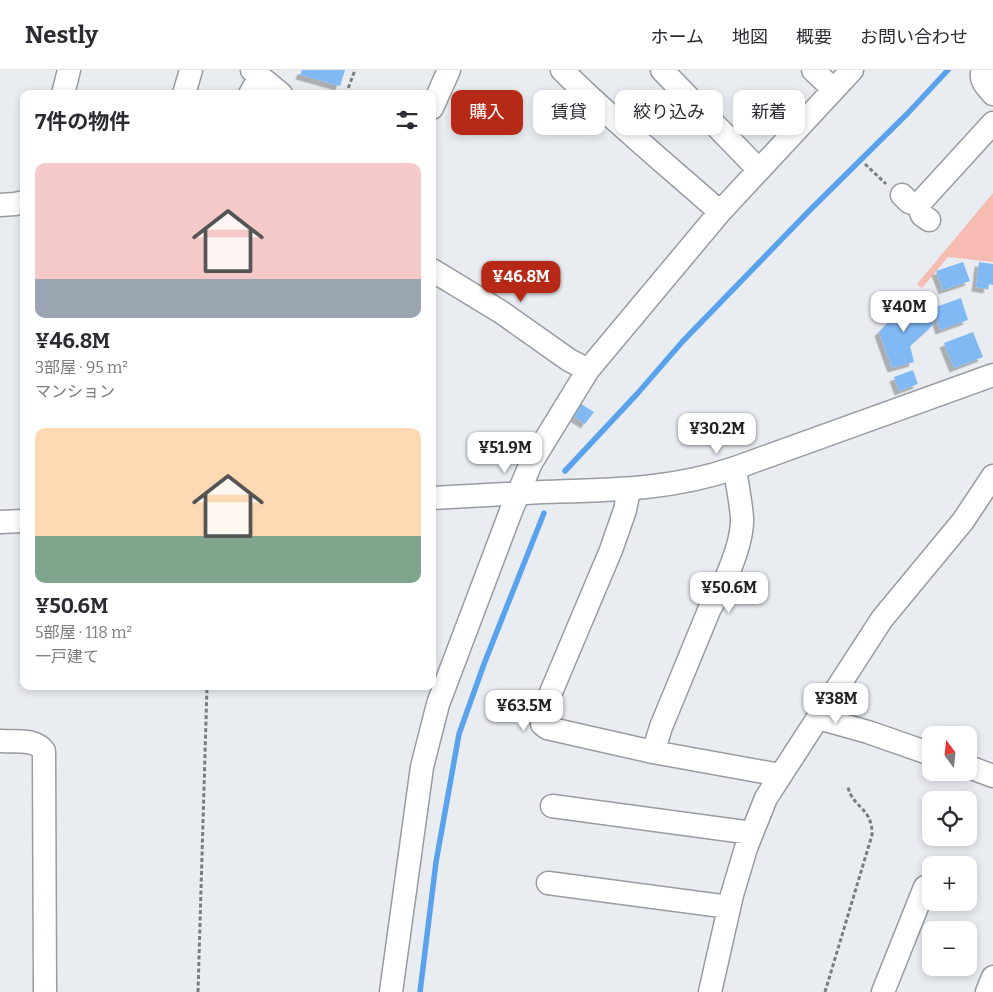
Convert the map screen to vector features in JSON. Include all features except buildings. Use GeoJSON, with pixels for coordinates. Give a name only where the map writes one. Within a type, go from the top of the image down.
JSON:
{"type":"FeatureCollection","features":[{"type":"Feature","properties":{"kind":"street"},"geometry":{"type":"LineString","coordinates":[[64,90],[69,70]]}},
{"type":"Feature","properties":{"kind":"street"},"geometry":{"type":"LineString","coordinates":[[185,90],[191,70]]}},
{"type":"Feature","properties":{"kind":"street"},"geometry":{"type":"LineString","coordinates":[[436,99],[449,70]]}},
{"type":"Feature","properties":{"kind":"street"},"geometry":{"type":"LineString","coordinates":[[562,70],[623,128],[643,143],[720,212]]}},
{"type":"Feature","properties":{"kind":"street"},"geometry":{"type":"LineString","coordinates":[[662,70],[759,170]]}},
{"type":"Feature","properties":{"kind":"street"},"geometry":{"type":"LineString","coordinates":[[813,70],[833,89]]}},
{"type":"Feature","properties":{"kind":"street"},"geometry":{"type":"LineString","coordinates":[[391,992],[422,767],[429,736],[438,704],[531,463],[588,370],[720,212],[852,70]]}},
{"type":"Feature","properties":{"kind":"street"},"geometry":{"type":"LineString","coordinates":[[983,70],[981,76],[993,94]]}},
{"type":"Feature","properties":{"kind":"street"},"geometry":{"type":"LineString","coordinates":[[254,80],[273,90]]}},
{"type":"Feature","properties":{"kind":"street"},"geometry":{"type":"LineString","coordinates":[[916,207],[993,124]]}},
{"type":"Feature","properties":{"kind":"street"},"geometry":{"type":"LineString","coordinates":[[0,205],[20,202]]}},
{"type":"Feature","properties":{"kind":"street"},"geometry":{"type":"LineString","coordinates":[[436,272],[501,312],[569,360],[588,370]]}},
{"type":"Feature","properties":{"kind":"street"},"geometry":{"type":"LineString","coordinates":[[436,498],[629,490],[710,477],[993,375]]}},
{"type":"Feature","properties":{"kind":"street"},"geometry":{"type":"LineString","coordinates":[[653,752],[661,727],[710,608],[722,590],[739,540],[742,517],[735,468]]}},
{"type":"Feature","properties":{"kind":"street"},"geometry":{"type":"LineString","coordinates":[[710,992],[729,907],[746,848],[766,798],[882,620],[963,521],[993,476]]}},
{"type":"Feature","properties":{"kind":"street"},"geometry":{"type":"LineString","coordinates":[[629,490],[625,510],[611,550],[541,716],[542,724],[547,728],[653,752],[780,775]]}},
{"type":"Feature","properties":{"kind":"street"},"geometry":{"type":"LineString","coordinates":[[0,522],[20,520]]}},
{"type":"Feature","properties":{"kind":"street"},"geometry":{"type":"LineString","coordinates":[[818,718],[868,732],[922,751]]}},
{"type":"Feature","properties":{"kind":"street"},"geometry":{"type":"LineString","coordinates":[[0,741],[35,743],[41,746],[44,751],[44,992]]}},
{"type":"Feature","properties":{"kind":"street"},"geometry":{"type":"LineString","coordinates":[[978,771],[993,776]]}},
{"type":"Feature","properties":{"kind":"street"},"geometry":{"type":"LineString","coordinates":[[552,806],[752,833]]}},
{"type":"Feature","properties":{"kind":"street"},"geometry":{"type":"LineString","coordinates":[[548,883],[729,907]]}},
{"type":"Feature","properties":{"kind":"street"},"geometry":{"type":"LineString","coordinates":[[883,992],[922,894]]}},
{"type":"Feature","properties":{"kind":"street"},"geometry":{"type":"LineString","coordinates":[[987,992],[993,977]]}},
{"type":"Feature","properties":{"kind":"path"},"geometry":{"type":"LineString","coordinates":[[348,90],[355,70]]}},
{"type":"Feature","properties":{"kind":"path"},"geometry":{"type":"LineString","coordinates":[[865,164],[876,174]]}},
{"type":"Feature","properties":{"kind":"path"},"geometry":{"type":"LineString","coordinates":[[198,992],[207,690]]}},
{"type":"Feature","properties":{"kind":"path"},"geometry":{"type":"LineString","coordinates":[[825,992],[872,835],[870,818],[849,792],[848,786]]}},
{"type":"Feature","properties":{"kind":"shaded area"},"geometry":{"type":"Polygon","coordinates":[[[993,193],[993,262],[948,257],[922,288],[917,284],[993,193]]]}},
{"type":"Feature","properties":{"kind":"waterway"},"geometry":{"type":"LineString","coordinates":[[565,471],[637,394],[683,341],[948,70]]}},
{"type":"Feature","properties":{"kind":"waterway"},"geometry":{"type":"LineString","coordinates":[[420,992],[436,862],[459,734],[484,664],[544,513]]}}]}
